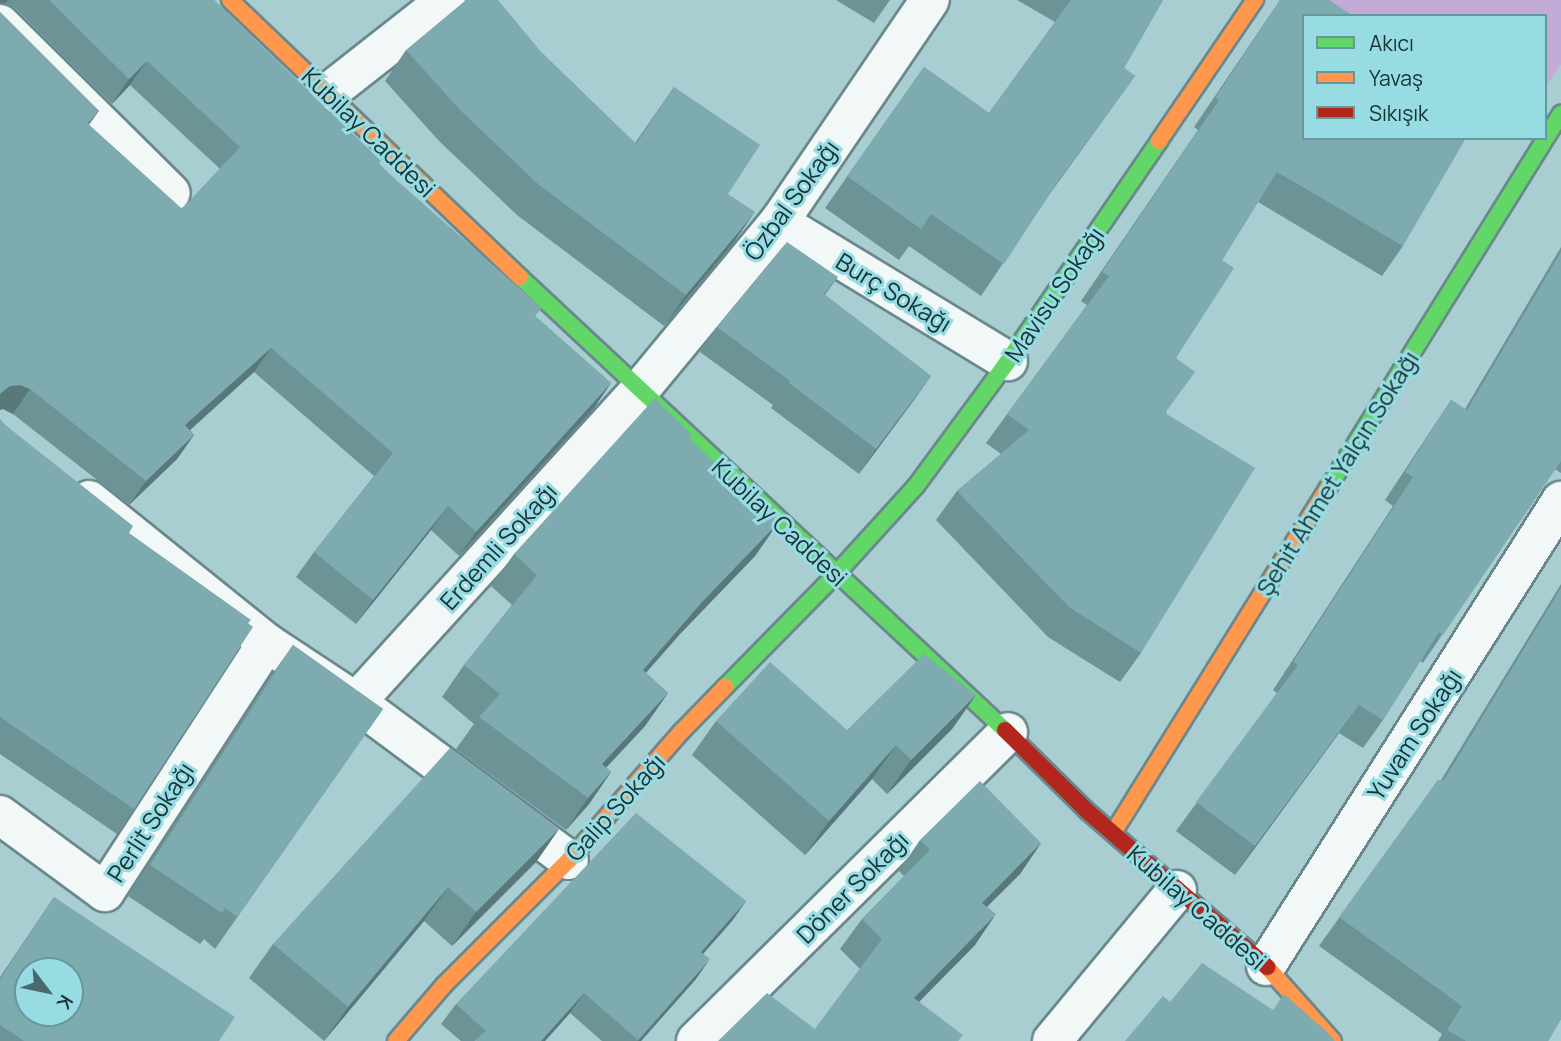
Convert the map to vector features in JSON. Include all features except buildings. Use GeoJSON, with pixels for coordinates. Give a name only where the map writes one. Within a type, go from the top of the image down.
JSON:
{"type":"FeatureCollection","features":[{"type":"Feature","properties":{"kind":"street","name":"Kubilay Caddesi"},"geometry":{"type":"LineString","coordinates":[[230,0],[639,391],[1008,732],[1113,833],[1266,966],[1333,1041]]}},
{"type":"Feature","properties":{"kind":"street"},"geometry":{"type":"LineString","coordinates":[[328,93],[446,0]]}},
{"type":"Feature","properties":{"kind":"street","name":"Özbal Sokağı"},"geometry":{"type":"LineString","coordinates":[[639,391],[779,222],[930,0]]}},
{"type":"Feature","properties":{"kind":"street","name":"Mavisu Sokağı"},"geometry":{"type":"LineString","coordinates":[[836,574],[916,486],[1008,361],[1255,0]]}},
{"type":"Feature","properties":{"kind":"street"},"geometry":{"type":"LineString","coordinates":[[0,24],[171,193]]}},
{"type":"Feature","properties":{"kind":"street","name":"Şehit Ahmet Yalçın Sokağı"},"geometry":{"type":"LineString","coordinates":[[1547,136],[1561,113]]}},
{"type":"Feature","properties":{"kind":"street","name":"Şehit Ahmet Yalçın Sokağı"},"geometry":{"type":"LineString","coordinates":[[1113,833],[1544,140]]}},
{"type":"Feature","properties":{"kind":"street","name":"Burç Sokağı"},"geometry":{"type":"LineString","coordinates":[[779,222],[1008,361]]}},
{"type":"Feature","properties":{"kind":"street","name":"Erdemli Sokağı"},"geometry":{"type":"LineString","coordinates":[[356,702],[639,391]]}},
{"type":"Feature","properties":{"kind":"street"},"geometry":{"type":"LineString","coordinates":[[60,477],[267,643],[356,702],[569,860]]}},
{"type":"Feature","properties":{"kind":"street","name":"Yuvam Sokağı"},"geometry":{"type":"LineString","coordinates":[[1266,966],[1561,501]]}},
{"type":"Feature","properties":{"kind":"street","name":"Galip Sokağı"},"geometry":{"type":"LineString","coordinates":[[396,1041],[444,985],[569,860],[682,731],[836,574]]}},
{"type":"Feature","properties":{"kind":"street","name":"Perlit Sokağı"},"geometry":{"type":"LineString","coordinates":[[0,815],[105,892],[267,643]]}},
{"type":"Feature","properties":{"kind":"street","name":"Döner Sokağı"},"geometry":{"type":"LineString","coordinates":[[696,1041],[1008,732]]}},
{"type":"Feature","properties":{"kind":"street"},"geometry":{"type":"LineString","coordinates":[[1052,1041],[1177,890]]}},
{"type":"Feature","properties":{"kind":"shaded area"},"geometry":{"type":"Polygon","coordinates":[[[1291,0],[1561,0],[1561,64],[1547,85],[1547,14],[1311,14],[1291,0]]]}},
{"type":"Feature","properties":{"kind":"traffic: fast"},"geometry":{"type":"LineString","coordinates":[[1547,136],[1561,113]]}},
{"type":"Feature","properties":{"kind":"traffic: fast"},"geometry":{"type":"LineString","coordinates":[[1328,488],[1544,140]]}},
{"type":"Feature","properties":{"kind":"traffic: fast"},"geometry":{"type":"LineString","coordinates":[[725,687],[836,574],[916,486],[1008,361],[1159,141]]}},
{"type":"Feature","properties":{"kind":"traffic: fast"},"geometry":{"type":"LineString","coordinates":[[520,277],[1005,730]]}},
{"type":"Feature","properties":{"kind":"traffic: slow"},"geometry":{"type":"LineString","coordinates":[[230,0],[520,277]]}},
{"type":"Feature","properties":{"kind":"traffic: slow"},"geometry":{"type":"LineString","coordinates":[[1159,141],[1255,0]]}},
{"type":"Feature","properties":{"kind":"traffic: slow"},"geometry":{"type":"LineString","coordinates":[[1113,833],[1328,488]]}},
{"type":"Feature","properties":{"kind":"traffic: slow"},"geometry":{"type":"LineString","coordinates":[[396,1041],[444,985],[569,860],[682,731],[725,687]]}},
{"type":"Feature","properties":{"kind":"traffic: slow"},"geometry":{"type":"LineString","coordinates":[[1267,967],[1333,1041]]}},
{"type":"Feature","properties":{"kind":"traffic: jam"},"geometry":{"type":"LineString","coordinates":[[1005,730],[1086,810],[1267,967]]}}]}
